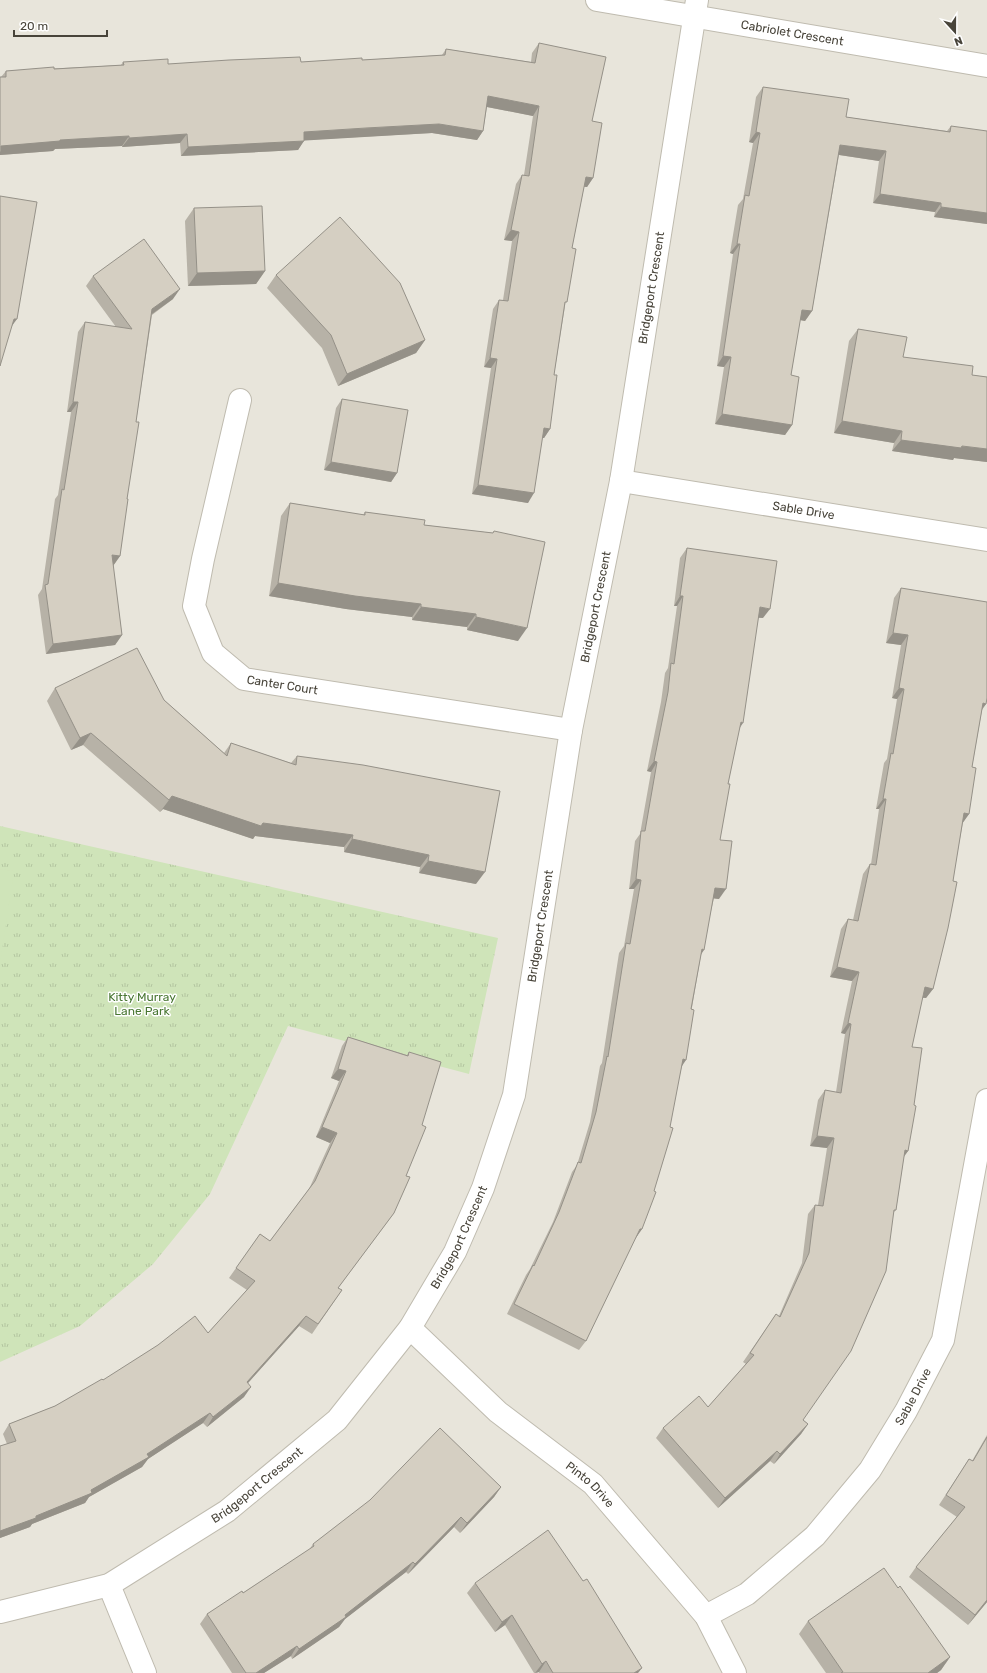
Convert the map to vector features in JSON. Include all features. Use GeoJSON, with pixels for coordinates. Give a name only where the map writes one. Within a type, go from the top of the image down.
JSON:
{"type":"FeatureCollection","features":[{"type":"Feature","properties":{"kind":"street","name":"Cabriolet Crescent"},"geometry":{"type":"LineString","coordinates":[[598,0],[695,8],[987,66]]}},
{"type":"Feature","properties":{"kind":"street","name":"Bridgeport Crescent"},"geometry":{"type":"LineString","coordinates":[[0,1612],[109,1585],[227,1511],[337,1420],[410,1328],[455,1252],[483,1188],[514,1095],[571,730],[621,481],[695,8]]}},
{"type":"Feature","properties":{"kind":"street","name":"Canter Court"},"geometry":{"type":"LineString","coordinates":[[240,400],[203,559],[194,606],[213,653],[244,679],[571,730]]}},
{"type":"Feature","properties":{"kind":"street","name":"Sable Drive"},"geometry":{"type":"LineString","coordinates":[[621,481],[987,540]]}},
{"type":"Feature","properties":{"kind":"street","name":"Sable Drive"},"geometry":{"type":"LineString","coordinates":[[706,1616],[747,1594],[815,1536],[870,1470],[906,1411],[942,1340],[987,1100]]}},
{"type":"Feature","properties":{"kind":"street","name":"Pinto Drive"},"geometry":{"type":"LineString","coordinates":[[410,1328],[498,1412],[593,1484],[706,1616],[735,1673]]}},
{"type":"Feature","properties":{"kind":"street"},"geometry":{"type":"LineString","coordinates":[[109,1585],[145,1673]]}},
{"type":"Feature","properties":{"kind":"shaded area"},"geometry":{"type":"Polygon","coordinates":[[[0,0],[987,0],[987,1673],[0,1673],[0,0]]]}},
{"type":"Feature","properties":{"kind":"green space","name":"Kitty Murray Lane Park"},"geometry":{"type":"Polygon","coordinates":[[[0,826],[498,938],[469,1074],[288,1026],[210,1194],[153,1264],[80,1326],[0,1362],[0,826]]]}},
{"type":"Feature","properties":{"kind":"green space"},"geometry":{"type":"Polygon","coordinates":[[[0,869],[14,871],[0,964],[0,869]]]}},
{"type":"Feature","properties":{"kind":"building"},"geometry":{"type":"Polygon","coordinates":[[[539,43],[606,57],[592,121],[602,123],[593,178],[586,177],[572,248],[576,249],[567,302],[565,302],[554,375],[557,375],[550,429],[544,428],[534,493],[478,485],[497,359],[490,358],[499,300],[508,301],[519,232],[511,230],[522,175],[529,176],[539,106],[488,96],[483,131],[439,124],[304,132],[304,141],[188,147],[187,134],[129,138],[129,136],[60,140],[1,146],[0,152],[0,77],[6,77],[6,71],[54,67],[54,69],[124,65],[123,62],[168,59],[168,64],[300,57],[301,62],[362,58],[362,60],[445,55],[446,49],[535,63],[539,43]]]}},
{"type":"Feature","properties":{"kind":"building"},"geometry":{"type":"Polygon","coordinates":[[[763,87],[849,99],[846,117],[950,132],[951,126],[987,131],[987,213],[941,207],[941,203],[880,194],[886,151],[840,145],[812,311],[802,310],[791,375],[799,377],[792,425],[722,414],[731,357],[723,356],[740,244],[737,244],[745,195],[749,196],[760,133],[756,132],[763,87]]]}},
{"type":"Feature","properties":{"kind":"building"},"geometry":{"type":"Polygon","coordinates":[[[0,196],[37,202],[17,319],[14,319],[0,366],[0,196]]]}},
{"type":"Feature","properties":{"kind":"building"},"geometry":{"type":"Polygon","coordinates":[[[262,206],[265,271],[197,273],[194,208],[262,206]]]}},
{"type":"Feature","properties":{"kind":"building"},"geometry":{"type":"Polygon","coordinates":[[[340,217],[400,283],[425,340],[347,374],[331,335],[276,275],[340,217]]]}},
{"type":"Feature","properties":{"kind":"building"},"geometry":{"type":"Polygon","coordinates":[[[144,239],[180,289],[152,309],[136,422],[139,422],[120,556],[112,555],[122,635],[53,644],[45,585],[48,584],[62,489],[64,490],[78,402],[73,402],[85,322],[132,329],[93,276],[144,239]]]}},
{"type":"Feature","properties":{"kind":"building"},"geometry":{"type":"Polygon","coordinates":[[[858,329],[907,337],[903,357],[973,366],[972,375],[987,377],[987,449],[962,446],[961,448],[901,440],[902,431],[842,421],[858,329]]]}},
{"type":"Feature","properties":{"kind":"building"},"geometry":{"type":"Polygon","coordinates":[[[342,399],[408,410],[397,473],[331,462],[342,399]]]}},
{"type":"Feature","properties":{"kind":"building"},"geometry":{"type":"Polygon","coordinates":[[[290,503],[365,515],[365,512],[425,520],[424,525],[493,533],[494,531],[545,542],[527,628],[476,617],[476,614],[421,607],[421,604],[355,596],[278,583],[290,503]]]}},
{"type":"Feature","properties":{"kind":"building"},"geometry":{"type":"Polygon","coordinates":[[[687,548],[777,561],[770,609],[760,607],[743,723],[741,722],[728,784],[730,784],[720,840],[732,841],[726,889],[715,888],[704,950],[702,949],[691,1009],[694,1010],[686,1060],[683,1059],[670,1127],[673,1128],[654,1191],[656,1192],[642,1229],[640,1229],[586,1341],[514,1304],[533,1265],[534,1266],[559,1212],[578,1162],[581,1163],[596,1112],[607,1056],[608,1057],[626,943],[630,944],[641,880],[636,879],[641,831],[645,831],[657,762],[654,761],[668,692],[671,663],[674,664],[683,596],[680,596],[687,548]]]}},
{"type":"Feature","properties":{"kind":"building"},"geometry":{"type":"Polygon","coordinates":[[[901,588],[987,602],[987,698],[986,704],[983,703],[972,767],[976,768],[969,814],[964,813],[953,881],[957,882],[948,928],[933,989],[925,987],[912,1047],[922,1048],[914,1105],[916,1106],[908,1151],[905,1150],[896,1210],[894,1210],[886,1271],[851,1351],[803,1420],[808,1424],[780,1454],[777,1451],[725,1498],[663,1428],[699,1396],[708,1407],[754,1355],[750,1353],[776,1314],[780,1317],[809,1253],[815,1205],[823,1206],[834,1138],[817,1136],[825,1090],[841,1093],[851,1024],[848,1023],[859,972],[837,967],[848,919],[858,921],[870,864],[876,865],[886,799],[883,799],[891,753],[893,754],[904,689],[899,688],[908,635],[893,633],[901,588]]]}},
{"type":"Feature","properties":{"kind":"building"},"geometry":{"type":"Polygon","coordinates":[[[137,648],[164,700],[227,756],[231,743],[296,765],[297,756],[363,765],[500,791],[485,872],[428,861],[429,855],[352,839],[353,835],[263,823],[261,826],[172,796],[169,800],[91,733],[80,738],[55,688],[137,648]]]}},
{"type":"Feature","properties":{"kind":"building"},"geometry":{"type":"Polygon","coordinates":[[[348,1037],[408,1056],[409,1052],[441,1062],[422,1125],[426,1127],[406,1176],[410,1177],[394,1213],[338,1288],[342,1290],[318,1324],[306,1316],[247,1382],[251,1387],[213,1417],[210,1413],[147,1454],[149,1457],[91,1490],[92,1493],[36,1516],[36,1518],[0,1531],[0,1446],[16,1441],[9,1424],[55,1406],[102,1379],[103,1380],[158,1345],[195,1316],[208,1333],[255,1281],[236,1268],[260,1234],[270,1241],[315,1181],[337,1133],[322,1127],[346,1071],[338,1069],[348,1037]]]}},
{"type":"Feature","properties":{"kind":"building"},"geometry":{"type":"Polygon","coordinates":[[[440,1428],[501,1487],[467,1523],[461,1517],[415,1564],[413,1562],[345,1615],[346,1617],[299,1649],[297,1646],[256,1673],[246,1673],[207,1614],[242,1591],[243,1593],[314,1546],[313,1544],[370,1500],[440,1428]]]}},
{"type":"Feature","properties":{"kind":"building"},"geometry":{"type":"Polygon","coordinates":[[[987,1437],[987,1600],[975,1615],[916,1567],[965,1507],[946,1495],[969,1459],[973,1461],[987,1437]]]}},
{"type":"Feature","properties":{"kind":"building"},"geometry":{"type":"Polygon","coordinates":[[[548,1530],[583,1581],[587,1579],[642,1668],[634,1673],[553,1673],[546,1661],[542,1664],[512,1615],[502,1622],[475,1583],[548,1530]]]}},
{"type":"Feature","properties":{"kind":"building"},"geometry":{"type":"Polygon","coordinates":[[[884,1568],[898,1588],[900,1586],[950,1657],[928,1673],[841,1673],[843,1672],[808,1621],[884,1568]]]}}]}
